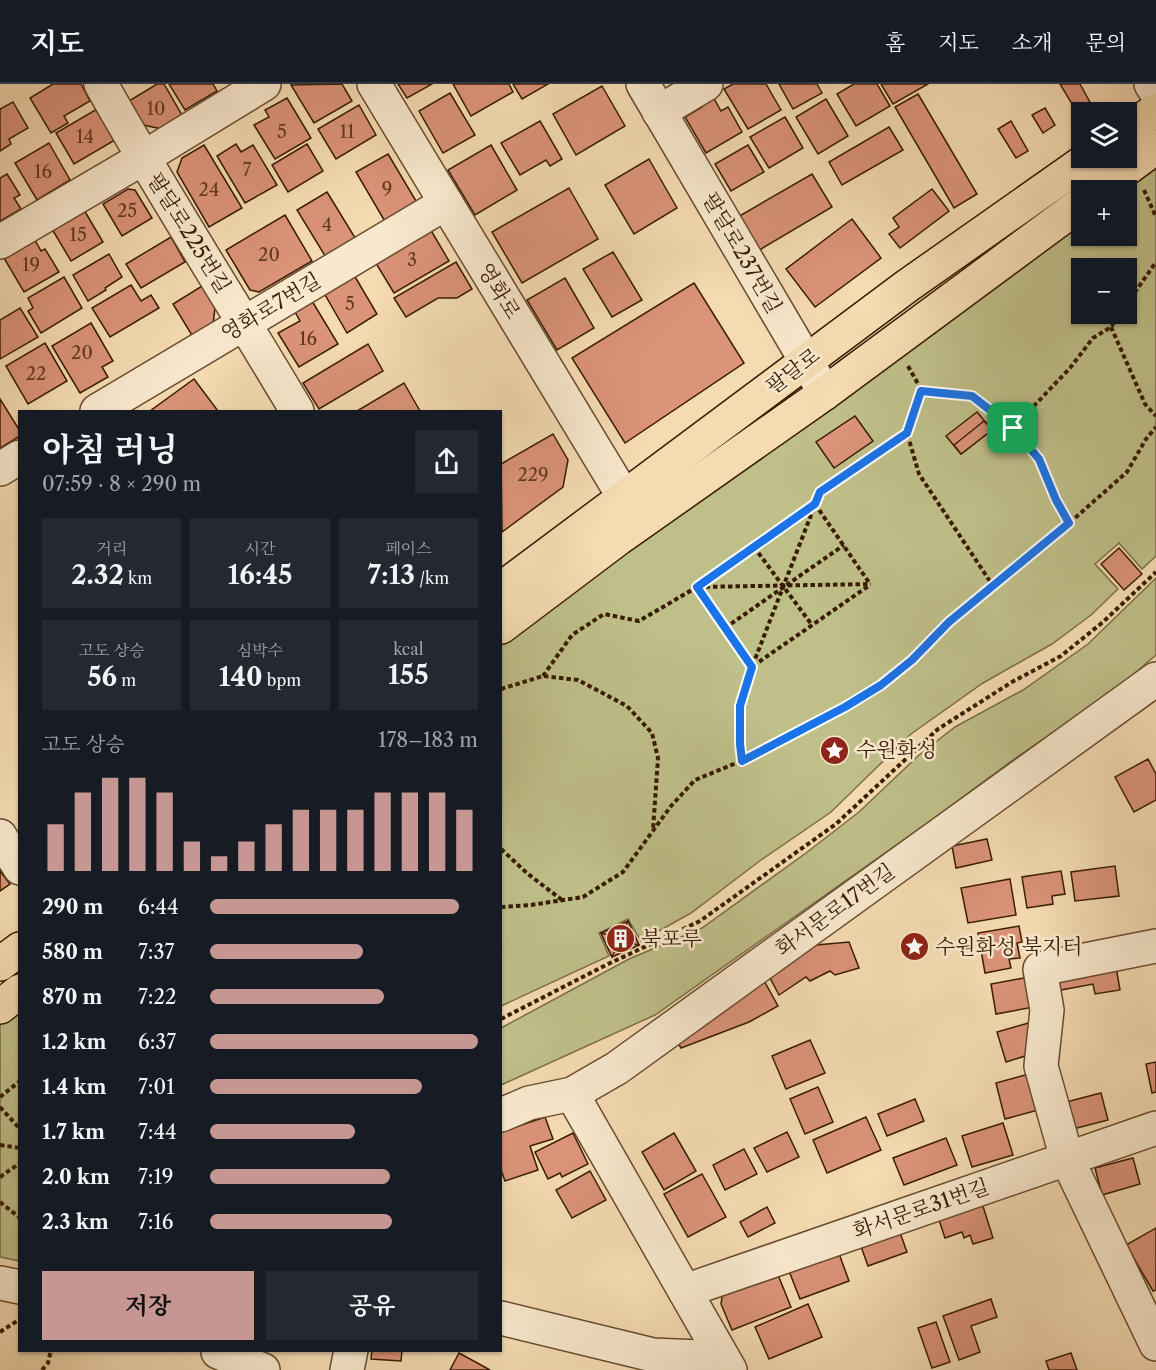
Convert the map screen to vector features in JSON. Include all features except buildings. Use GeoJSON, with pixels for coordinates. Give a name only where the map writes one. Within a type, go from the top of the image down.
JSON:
{"type":"FeatureCollection","features":[{"type":"Feature","properties":{"kind":"main road"},"geometry":{"type":"LineString","coordinates":[[1137,123],[1156,110]]}},
{"type":"Feature","properties":{"kind":"main road"},"geometry":{"type":"LineString","coordinates":[[1111,180],[1156,147]]}},
{"type":"Feature","properties":{"kind":"main road","name":"팔달로"},"geometry":{"type":"LineString","coordinates":[[502,589],[907,286],[1075,168]]}},
{"type":"Feature","properties":{"kind":"main road","name":"팔달로"},"geometry":{"type":"LineString","coordinates":[[502,626],[620,538],[825,393],[1071,211]]}},
{"type":"Feature","properties":{"kind":"main road"},"geometry":{"type":"LineString","coordinates":[[0,964],[18,950]]}},
{"type":"Feature","properties":{"kind":"main road"},"geometry":{"type":"LineString","coordinates":[[0,1007],[18,993]]}},
{"type":"Feature","properties":{"kind":"street","name":"팔달로225번길"},"geometry":{"type":"LineString","coordinates":[[101,84],[143,158],[296,410]]}},
{"type":"Feature","properties":{"kind":"street"},"geometry":{"type":"LineString","coordinates":[[0,242],[264,84]]}},
{"type":"Feature","properties":{"kind":"street","name":"영화로"},"geometry":{"type":"LineString","coordinates":[[374,84],[624,497]]}},
{"type":"Feature","properties":{"kind":"street","name":"팔달로237번길"},"geometry":{"type":"LineString","coordinates":[[643,84],[825,393]]}},
{"type":"Feature","properties":{"kind":"street"},"geometry":{"type":"LineString","coordinates":[[659,112],[706,84]]}},
{"type":"Feature","properties":{"kind":"street"},"geometry":{"type":"LineString","coordinates":[[1151,84],[1156,92]]}},
{"type":"Feature","properties":{"kind":"street","name":"영화로7번길"},"geometry":{"type":"LineString","coordinates":[[99,410],[446,203]]}},
{"type":"Feature","properties":{"kind":"street"},"geometry":{"type":"LineString","coordinates":[[0,468],[18,458]]}},
{"type":"Feature","properties":{"kind":"street","name":"화서문로17번길"},"geometry":{"type":"LineString","coordinates":[[502,1115],[529,1103],[572,1094],[617,1068],[1156,679]]}},
{"type":"Feature","properties":{"kind":"street"},"geometry":{"type":"LineString","coordinates":[[0,836],[18,865]]}},
{"type":"Feature","properties":{"kind":"street"},"geometry":{"type":"LineString","coordinates":[[1156,946],[1040,969],[1047,1010],[1041,1066],[1067,1159],[1156,1344]]}},
{"type":"Feature","properties":{"kind":"street"},"geometry":{"type":"LineString","coordinates":[[572,1094],[726,1364]]}},
{"type":"Feature","properties":{"kind":"street","name":"화서문로31번길"},"geometry":{"type":"LineString","coordinates":[[685,1291],[1156,1128]]}},
{"type":"Feature","properties":{"kind":"street"},"geometry":{"type":"LineString","coordinates":[[0,1283],[18,1287]]}},
{"type":"Feature","properties":{"kind":"street"},"geometry":{"type":"LineString","coordinates":[[502,1318],[653,1354],[726,1364]]}},
{"type":"Feature","properties":{"kind":"street"},"geometry":{"type":"LineString","coordinates":[[218,1352],[263,1370]]}},
{"type":"Feature","properties":{"kind":"street"},"geometry":{"type":"LineString","coordinates":[[347,1370],[351,1352]]}},
{"type":"Feature","properties":{"kind":"path"},"geometry":{"type":"LineString","coordinates":[[1137,289],[1156,262]]}},
{"type":"Feature","properties":{"kind":"path"},"geometry":{"type":"LineString","coordinates":[[1013,428],[1070,368],[1093,338],[1113,324]]}},
{"type":"Feature","properties":{"kind":"path"},"geometry":{"type":"LineString","coordinates":[[1111,327],[1145,404],[1156,416]]}},
{"type":"Feature","properties":{"kind":"path"},"geometry":{"type":"LineString","coordinates":[[993,586],[919,474],[907,433],[921,391],[972,396],[1013,428],[1039,459],[1056,500],[1069,523]]}},
{"type":"Feature","properties":{"kind":"path"},"geometry":{"type":"LineString","coordinates":[[502,907],[583,897],[623,873],[671,806],[695,780],[742,761],[845,707],[881,685],[912,660],[949,622],[1127,472],[1156,426]]}},
{"type":"Feature","properties":{"kind":"path"},"geometry":{"type":"LineString","coordinates":[[742,761],[740,706],[752,667],[820,492],[907,433]]}},
{"type":"Feature","properties":{"kind":"path"},"geometry":{"type":"LineString","coordinates":[[815,504],[871,584]]}},
{"type":"Feature","properties":{"kind":"path"},"geometry":{"type":"LineString","coordinates":[[543,675],[572,635],[604,614],[639,621],[697,587],[815,504]]}},
{"type":"Feature","properties":{"kind":"path"},"geometry":{"type":"LineString","coordinates":[[725,628],[844,546]]}},
{"type":"Feature","properties":{"kind":"path"},"geometry":{"type":"LineString","coordinates":[[754,547],[812,625]]}},
{"type":"Feature","properties":{"kind":"path"},"geometry":{"type":"LineString","coordinates":[[502,1018],[606,965],[700,921],[836,824],[938,729],[1012,682],[1061,656],[1103,622],[1156,572]]}},
{"type":"Feature","properties":{"kind":"path"},"geometry":{"type":"LineString","coordinates":[[697,587],[871,584]]}},
{"type":"Feature","properties":{"kind":"path"},"geometry":{"type":"LineString","coordinates":[[752,667],[871,584]]}},
{"type":"Feature","properties":{"kind":"path"},"geometry":{"type":"LineString","coordinates":[[697,587],[752,667]]}},
{"type":"Feature","properties":{"kind":"path"},"geometry":{"type":"LineString","coordinates":[[502,689],[543,675],[578,680],[627,706],[652,733],[658,758],[653,831]]}},
{"type":"Feature","properties":{"kind":"path"},"geometry":{"type":"LineString","coordinates":[[502,850],[528,874],[562,900]]}},
{"type":"Feature","properties":{"kind":"path"},"geometry":{"type":"LineString","coordinates":[[0,1097],[18,1083]]}},
{"type":"Feature","properties":{"kind":"path"},"geometry":{"type":"LineString","coordinates":[[0,1107],[18,1127]]}},
{"type":"Feature","properties":{"kind":"path"},"geometry":{"type":"LineString","coordinates":[[0,1145],[18,1148]]}},
{"type":"Feature","properties":{"kind":"path"},"geometry":{"type":"LineString","coordinates":[[0,1177],[18,1164]]}},
{"type":"Feature","properties":{"kind":"path"},"geometry":{"type":"LineString","coordinates":[[0,1202],[18,1216]]}},
{"type":"Feature","properties":{"kind":"path"},"geometry":{"type":"LineString","coordinates":[[0,1332],[18,1320]]}},
{"type":"Feature","properties":{"kind":"path"},"geometry":{"type":"LineString","coordinates":[[42,1370],[48,1363],[51,1352]]}},
{"type":"Feature","properties":{"kind":"green space"},"geometry":{"type":"Polygon","coordinates":[[[1156,168],[1156,556],[1142,569],[1119,543],[1095,564],[1118,589],[1091,615],[1052,644],[983,683],[911,734],[831,812],[761,860],[691,913],[641,941],[628,919],[599,933],[609,956],[502,1006],[502,637],[1071,224],[1071,246],[1137,246],[1136,180],[1156,168]]]}},
{"type":"Feature","properties":{"kind":"green space"},"geometry":{"type":"Polygon","coordinates":[[[1156,578],[1156,655],[1109,695],[1017,757],[936,817],[655,1015],[502,1085],[502,1027],[629,959],[702,928],[859,812],[919,755],[955,727],[1023,690],[1088,644],[1156,578]]]}},
{"type":"Feature","properties":{"kind":"green space"},"geometry":{"type":"Polygon","coordinates":[[[18,1004],[18,1261],[0,1257],[0,1019],[18,1004]]]}},
{"type":"Feature","properties":{"kind":"place","name":"수원화성"},"geometry":{"type":"Point","coordinates":[835,750]}},
{"type":"Feature","properties":{"kind":"place","name":"북포루"},"geometry":{"type":"Point","coordinates":[620,939]}},
{"type":"Feature","properties":{"kind":"place","name":"수원화성 북지터"},"geometry":{"type":"Point","coordinates":[914,947]}},
{"type":"Feature","properties":{"kind":"route"},"geometry":{"type":"LineString","coordinates":[[921,391],[972,396],[1013,428],[1039,459],[1056,500],[1069,523],[949,622],[912,660],[881,685],[845,707],[742,761],[740,706],[752,667],[697,587],[815,504],[820,492],[907,433],[921,391]]}}]}
